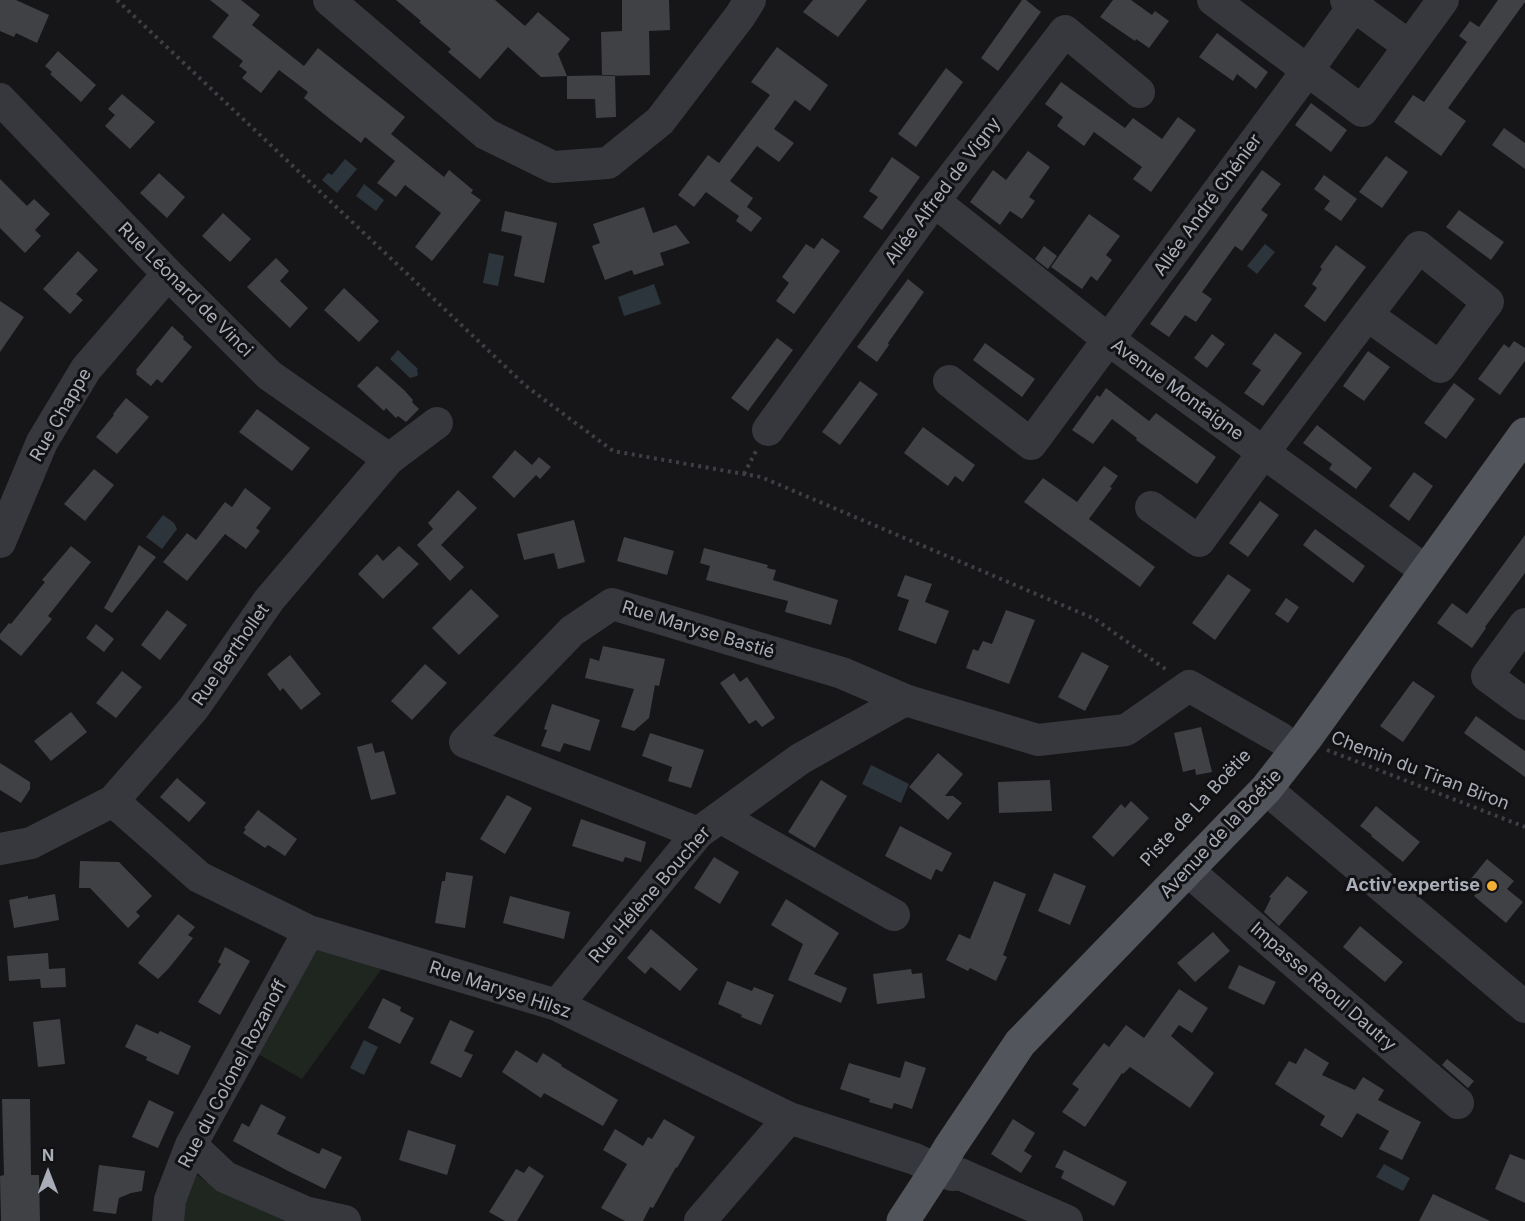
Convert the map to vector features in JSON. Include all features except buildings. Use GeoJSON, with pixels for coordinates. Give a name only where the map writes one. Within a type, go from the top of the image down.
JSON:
{"type":"FeatureCollection","features":[{"type":"Feature","properties":{"kind":"main road","name":"Avenue de la Boétie"},"geometry":{"type":"LineString","coordinates":[[903,1221],[1020,1043],[1266,789],[1525,434]]}},
{"type":"Feature","properties":{"kind":"street"},"geometry":{"type":"LineString","coordinates":[[329,0],[486,134],[553,167],[608,163],[660,121],[750,0]]}},
{"type":"Feature","properties":{"kind":"street"},"geometry":{"type":"LineString","coordinates":[[1213,0],[1362,111],[1443,0]]}},
{"type":"Feature","properties":{"kind":"street"},"geometry":{"type":"LineString","coordinates":[[1353,2],[1409,46]]}},
{"type":"Feature","properties":{"kind":"street","name":"Allée André Chénier"},"geometry":{"type":"LineString","coordinates":[[949,381],[1031,444],[1307,71],[1353,2]]}},
{"type":"Feature","properties":{"kind":"street","name":"Allée Alfred de Vigny"},"geometry":{"type":"LineString","coordinates":[[768,430],[934,201],[1065,31],[1139,92]]}},
{"type":"Feature","properties":{"kind":"street","name":"Rue Léonard de Vinci"},"geometry":{"type":"LineString","coordinates":[[0,99],[168,274],[269,375],[389,459]]}},
{"type":"Feature","properties":{"kind":"street","name":"Avenue Montaigne"},"geometry":{"type":"LineString","coordinates":[[934,201],[1109,339],[1426,571]]}},
{"type":"Feature","properties":{"kind":"street","name":"Rue Chappe"},"geometry":{"type":"LineString","coordinates":[[0,542],[42,442],[86,369],[168,274]]}},
{"type":"Feature","properties":{"kind":"street"},"geometry":{"type":"LineString","coordinates":[[1151,507],[1199,541],[1367,315]]}},
{"type":"Feature","properties":{"kind":"street","name":"Rue Berthollet"},"geometry":{"type":"LineString","coordinates":[[0,849],[31,843],[113,801],[193,709],[269,600],[389,459],[437,423]]}},
{"type":"Feature","properties":{"kind":"street","name":"Rue Maryse Bastié"},"geometry":{"type":"LineString","coordinates":[[709,825],[465,742],[572,631],[612,604],[842,673],[905,700]]}},
{"type":"Feature","properties":{"kind":"street"},"geometry":{"type":"LineString","coordinates":[[1525,624],[1487,676],[1525,704]]}},
{"type":"Feature","properties":{"kind":"street"},"geometry":{"type":"LineString","coordinates":[[905,700],[1038,740],[1126,730],[1189,686],[1280,738],[1301,744]]}},
{"type":"Feature","properties":{"kind":"street","name":"Rue Hélène Boucher"},"geometry":{"type":"LineString","coordinates":[[557,1005],[709,825],[800,759],[905,700]]}},
{"type":"Feature","properties":{"kind":"street"},"geometry":{"type":"LineString","coordinates":[[1266,789],[1525,1007]]}},
{"type":"Feature","properties":{"kind":"street","name":"Rue Maryse Hilsz"},"geometry":{"type":"LineString","coordinates":[[113,801],[199,877],[309,931],[557,1005],[789,1118],[915,1159],[952,1175],[960,1174],[1067,1221]]}},
{"type":"Feature","properties":{"kind":"street"},"geometry":{"type":"LineString","coordinates":[[709,825],[894,915]]}},
{"type":"Feature","properties":{"kind":"street","name":"Impasse Raoul Dautry"},"geometry":{"type":"LineString","coordinates":[[1187,870],[1458,1103]]}},
{"type":"Feature","properties":{"kind":"street","name":"Rue du Colonel Rozanoff"},"geometry":{"type":"LineString","coordinates":[[168,1221],[170,1200],[191,1145],[309,931]]}},
{"type":"Feature","properties":{"kind":"street"},"geometry":{"type":"LineString","coordinates":[[700,1221],[789,1118]]}},
{"type":"Feature","properties":{"kind":"street"},"geometry":{"type":"LineString","coordinates":[[191,1145],[225,1177],[305,1212],[345,1221]]}},
{"type":"Feature","properties":{"kind":"path"},"geometry":{"type":"LineString","coordinates":[[117,0],[526,386],[613,451],[761,477],[1095,620],[1189,686]]}},
{"type":"Feature","properties":{"kind":"path","name":"Chemin du Tiran Biron"},"geometry":{"type":"LineString","coordinates":[[1301,744],[1320,747],[1525,827]]}},
{"type":"Feature","properties":{"kind":"shaded area"},"geometry":{"type":"Polygon","coordinates":[[[345,159],[357,169],[337,193],[322,180],[328,173],[332,175],[345,159]]]}},
{"type":"Feature","properties":{"kind":"shaded area"},"geometry":{"type":"Polygon","coordinates":[[[364,184],[384,200],[376,211],[356,196],[364,184]]]}},
{"type":"Feature","properties":{"kind":"shaded area"},"geometry":{"type":"Polygon","coordinates":[[[1265,244],[1275,252],[1257,274],[1247,266],[1265,244]]]}},
{"type":"Feature","properties":{"kind":"shaded area"},"geometry":{"type":"Polygon","coordinates":[[[489,253],[504,256],[498,286],[483,283],[489,253]]]}},
{"type":"Feature","properties":{"kind":"shaded area"},"geometry":{"type":"Polygon","coordinates":[[[654,284],[661,304],[624,316],[618,297],[654,284]]]}},
{"type":"Feature","properties":{"kind":"shaded area"},"geometry":{"type":"Polygon","coordinates":[[[398,350],[418,369],[417,376],[410,378],[390,359],[398,350]]]}},
{"type":"Feature","properties":{"kind":"shaded area"},"geometry":{"type":"Polygon","coordinates":[[[163,515],[174,523],[177,529],[162,549],[146,537],[163,515]]]}},
{"type":"Feature","properties":{"kind":"shaded area"},"geometry":{"type":"Polygon","coordinates":[[[871,765],[909,784],[901,803],[862,784],[871,765]]]}},
{"type":"Feature","properties":{"kind":"shaded area"},"geometry":{"type":"Polygon","coordinates":[[[314,945],[383,967],[302,1079],[256,1053],[314,945]]]}},
{"type":"Feature","properties":{"kind":"shaded area"},"geometry":{"type":"Polygon","coordinates":[[[364,1040],[378,1047],[364,1075],[350,1068],[364,1040]]]}},
{"type":"Feature","properties":{"kind":"shaded area"},"geometry":{"type":"Polygon","coordinates":[[[1384,1164],[1410,1178],[1403,1191],[1376,1177],[1384,1164]]]}},
{"type":"Feature","properties":{"kind":"shaded area"},"geometry":{"type":"Polygon","coordinates":[[[197,1175],[218,1190],[289,1221],[179,1221],[197,1175]]]}},
{"type":"Feature","properties":{"kind":"place","name":"Activ'expertise"},"geometry":{"type":"Point","coordinates":[1492,886]}}]}
